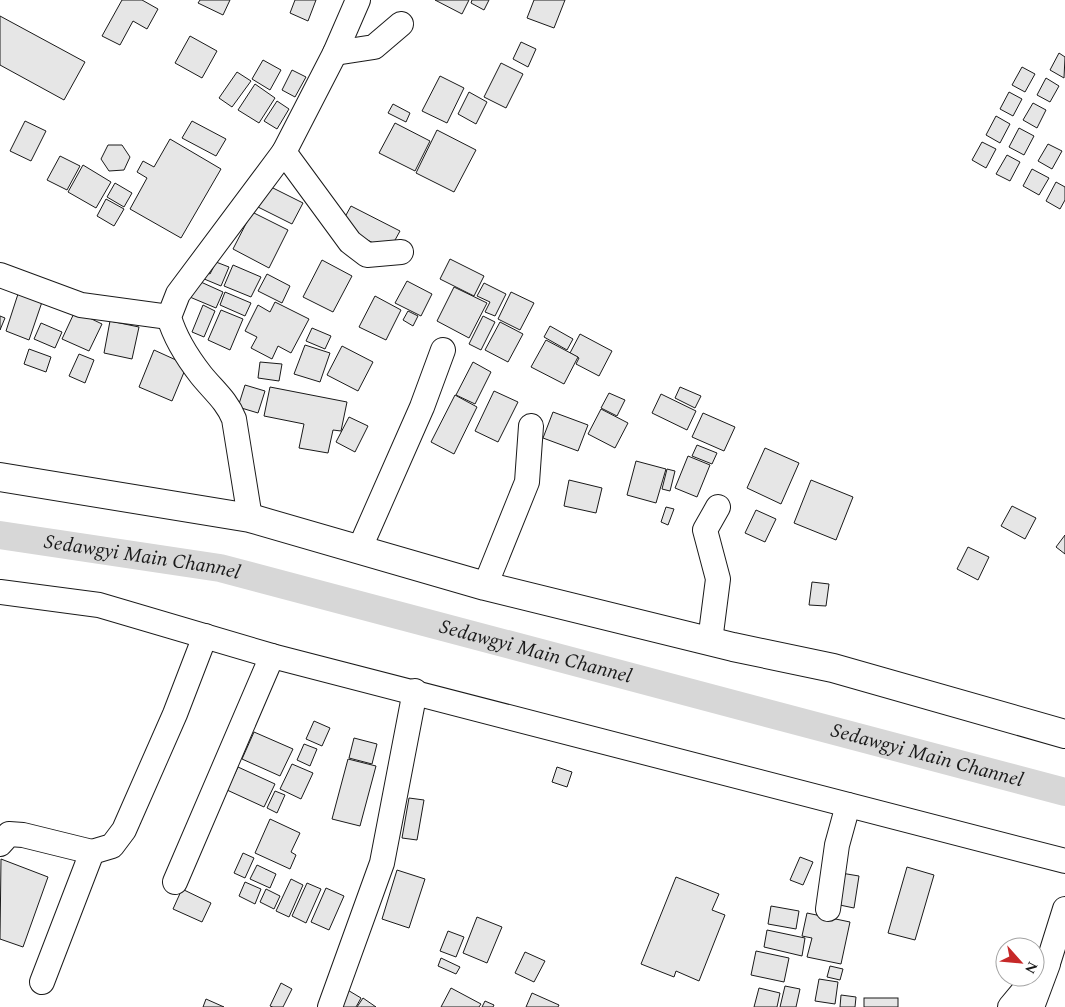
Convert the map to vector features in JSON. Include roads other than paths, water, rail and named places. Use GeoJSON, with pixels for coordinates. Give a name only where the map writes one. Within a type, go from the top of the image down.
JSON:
{"type":"FeatureCollection","features":[{"type":"Feature","properties":{"kind":"street"},"geometry":{"type":"LineString","coordinates":[[250,518],[234,419],[230,408],[201,374],[180,344],[169,317],[178,294],[284,152],[335,53],[358,0]]}},
{"type":"Feature","properties":{"kind":"street"},"geometry":{"type":"LineString","coordinates":[[335,53],[374,46],[401,24]]}},
{"type":"Feature","properties":{"kind":"street"},"geometry":{"type":"LineString","coordinates":[[284,152],[350,242],[367,255],[401,252]]}},
{"type":"Feature","properties":{"kind":"street"},"geometry":{"type":"LineString","coordinates":[[0,276],[82,305],[169,317]]}},
{"type":"Feature","properties":{"kind":"street"},"geometry":{"type":"LineString","coordinates":[[359,550],[422,407],[444,350]]}},
{"type":"Feature","properties":{"kind":"street"},"geometry":{"type":"LineString","coordinates":[[484,586],[527,482],[531,426]]}},
{"type":"Feature","properties":{"kind":"street"},"geometry":{"type":"LineString","coordinates":[[0,477],[250,518],[484,586],[710,641],[833,668],[1065,734]]}},
{"type":"Feature","properties":{"kind":"street"},"geometry":{"type":"LineString","coordinates":[[710,641],[718,580],[705,530],[718,507]]}},
{"type":"Feature","properties":{"kind":"street"},"geometry":{"type":"LineString","coordinates":[[0,592],[99,605],[272,656],[415,691],[1065,861]]}},
{"type":"Feature","properties":{"kind":"street"},"geometry":{"type":"LineString","coordinates":[[3,837],[23,834],[92,852],[112,846],[124,830],[175,714],[205,636]]}},
{"type":"Feature","properties":{"kind":"street"},"geometry":{"type":"LineString","coordinates":[[175,882],[272,656]]}},
{"type":"Feature","properties":{"kind":"street"},"geometry":{"type":"LineString","coordinates":[[330,1007],[382,864],[415,691]]}},
{"type":"Feature","properties":{"kind":"street"},"geometry":{"type":"LineString","coordinates":[[828,909],[837,845],[848,804]]}},
{"type":"Feature","properties":{"kind":"street"},"geometry":{"type":"LineString","coordinates":[[42,982],[92,852]]}},
{"type":"Feature","properties":{"kind":"street"},"geometry":{"type":"LineString","coordinates":[[1045,959],[1065,909]]}},
{"type":"Feature","properties":{"kind":"street"},"geometry":{"type":"LineString","coordinates":[[1010,1007],[1027,987]]}},
{"type":"Feature","properties":{"kind":"street"},"geometry":{"type":"LineString","coordinates":[[1032,1007],[1036,987]]}},
{"type":"Feature","properties":{"kind":"waterway","name":"Sedawgyi Main Channel"},"geometry":{"type":"LineString","coordinates":[[0,535],[220,568],[1065,792]]}}]}
